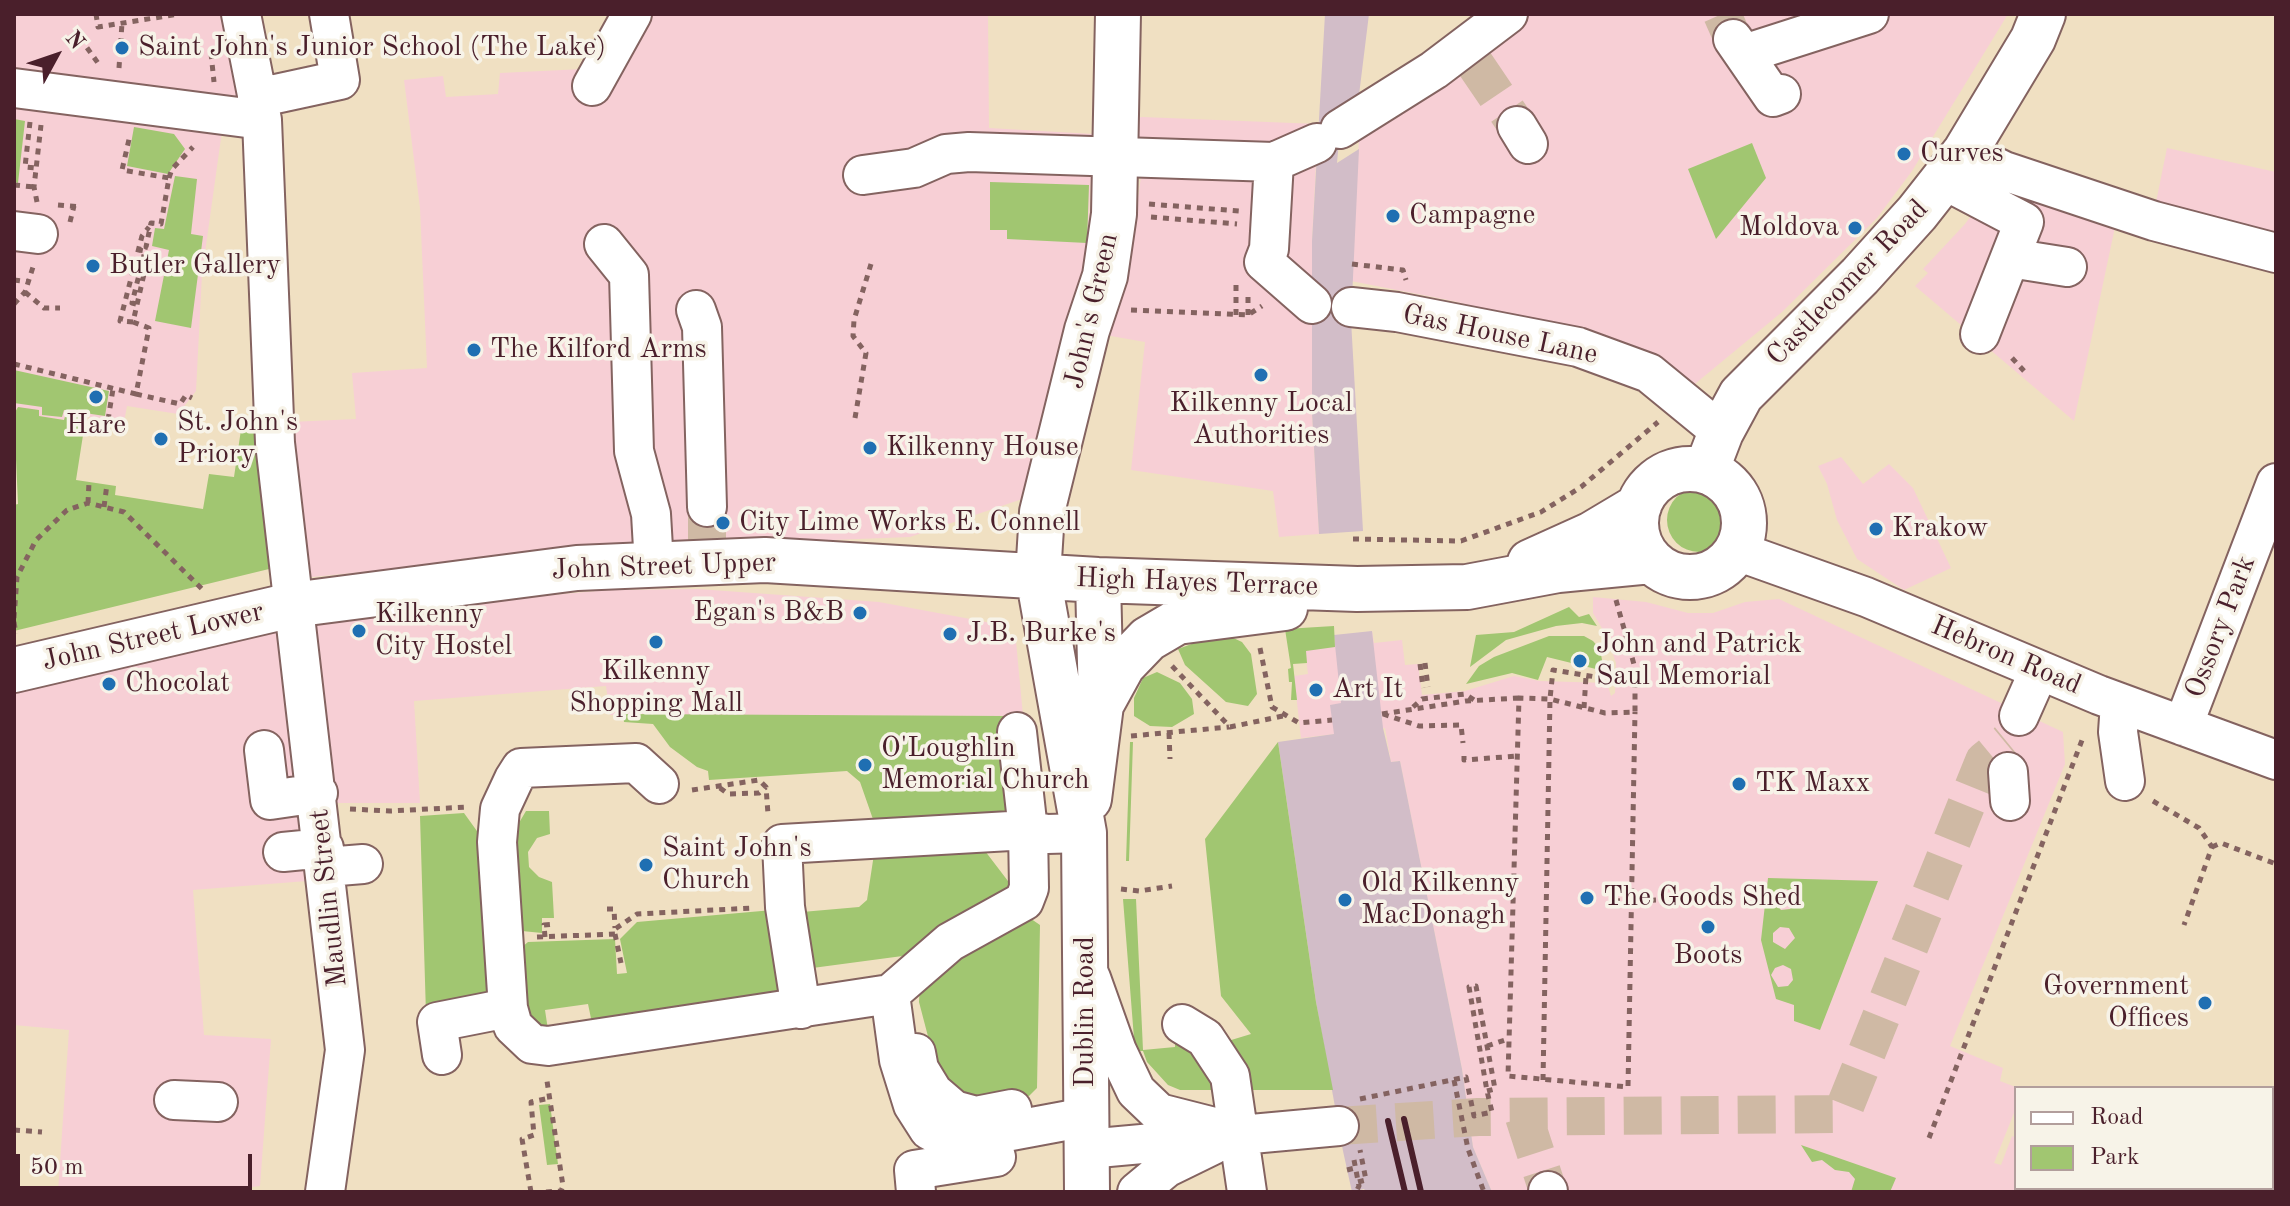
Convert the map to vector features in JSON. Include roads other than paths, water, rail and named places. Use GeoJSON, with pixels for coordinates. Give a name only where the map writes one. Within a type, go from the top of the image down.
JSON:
{"type":"FeatureCollection","features":[{"type":"Feature","properties":{"kind":"main road","name":"John's Green"},"geometry":{"type":"LineString","coordinates":[[1038,576],[1042,512],[1087,330],[1105,276],[1114,214],[1118,14]]}},
{"type":"Feature","properties":{"kind":"main road","name":"Castlecomer Road"},"geometry":{"type":"LineString","coordinates":[[1713,451],[1741,395],[1860,276],[1954,166],[2033,39],[2043,14]]}},
{"type":"Feature","properties":{"kind":"main road"},"geometry":{"type":"LineString","coordinates":[[1713,451],[1721,478],[1741,503],[1745,519],[1737,551],[1720,569],[1696,578],[1672,574],[1651,561],[1641,547],[1636,531],[1639,506],[1654,482],[1670,472],[1688,469],[1713,451]]}},
{"type":"Feature","properties":{"kind":"main road"},"geometry":{"type":"LineString","coordinates":[[1467,587],[1592,534],[1639,506]]}},
{"type":"Feature","properties":{"kind":"main road","name":"John Street Upper"},"geometry":{"type":"LineString","coordinates":[[292,605],[577,568],[654,565],[707,537],[765,560],[1038,576]]}},
{"type":"Feature","properties":{"kind":"main road"},"geometry":{"type":"LineString","coordinates":[[1114,721],[1123,665],[1148,639],[1177,622],[1270,611],[1357,589],[1467,587],[1558,570],[1651,561]]}},
{"type":"Feature","properties":{"kind":"main road","name":"High Hayes Terrace"},"geometry":{"type":"LineString","coordinates":[[1038,576],[1357,589]]}},
{"type":"Feature","properties":{"kind":"main road","name":"Dublin Road"},"geometry":{"type":"LineString","coordinates":[[1038,576],[1084,833],[1088,968],[1087,1192]]}},
{"type":"Feature","properties":{"kind":"main road","name":"Dublin Road"},"geometry":{"type":"LineString","coordinates":[[1084,833],[1114,721],[1098,580]]}},
{"type":"Feature","properties":{"kind":"main road","name":"John Street Lower"},"geometry":{"type":"LineString","coordinates":[[15,650],[213,622],[292,605]]}},
{"type":"Feature","properties":{"kind":"street","name":"Maudlin Street"},"geometry":{"type":"LineString","coordinates":[[241,14],[260,109],[275,443],[292,605],[318,793],[338,860],[345,1050],[325,1192]]}},
{"type":"Feature","properties":{"kind":"street"},"geometry":{"type":"LineString","coordinates":[[14,88],[260,109],[340,80],[329,14]]}},
{"type":"Feature","properties":{"kind":"street"},"geometry":{"type":"LineString","coordinates":[[592,86],[632,14]]}},
{"type":"Feature","properties":{"kind":"street"},"geometry":{"type":"LineString","coordinates":[[863,175],[914,168],[946,154],[969,152],[1274,162],[1329,136],[1469,56],[1508,14]]}},
{"type":"Feature","properties":{"kind":"street"},"geometry":{"type":"LineString","coordinates":[[1781,94],[1773,97],[1739,46],[1869,14]]}},
{"type":"Feature","properties":{"kind":"street"},"geometry":{"type":"LineString","coordinates":[[1274,162],[1269,249],[1250,266],[1312,304]]}},
{"type":"Feature","properties":{"kind":"street"},"geometry":{"type":"LineString","coordinates":[[1954,166],[2024,222]]}},
{"type":"Feature","properties":{"kind":"street"},"geometry":{"type":"LineString","coordinates":[[1954,166],[2004,171],[2154,221],[2276,253]]}},
{"type":"Feature","properties":{"kind":"street"},"geometry":{"type":"LineString","coordinates":[[2024,222],[2051,214],[2083,216]]}},
{"type":"Feature","properties":{"kind":"street"},"geometry":{"type":"LineString","coordinates":[[1980,334],[2024,222]]}},
{"type":"Feature","properties":{"kind":"street"},"geometry":{"type":"LineString","coordinates":[[604,244],[629,275],[634,451],[651,514],[654,565]]}},
{"type":"Feature","properties":{"kind":"street"},"geometry":{"type":"LineString","coordinates":[[2010,258],[2067,267]]}},
{"type":"Feature","properties":{"kind":"street","name":"Gas House Lane"},"geometry":{"type":"LineString","coordinates":[[1351,307],[1397,312],[1578,347],[1649,373],[1713,451]]}},
{"type":"Feature","properties":{"kind":"street"},"geometry":{"type":"LineString","coordinates":[[696,310],[702,327],[707,537]]}},
{"type":"Feature","properties":{"kind":"street","name":"Ossory Park"},"geometry":{"type":"LineString","coordinates":[[2183,726],[2276,483]]}},
{"type":"Feature","properties":{"kind":"street","name":"Hebron Road"},"geometry":{"type":"LineString","coordinates":[[1737,551],[1866,597],[2039,671],[2276,760]]}},
{"type":"Feature","properties":{"kind":"street"},"geometry":{"type":"LineString","coordinates":[[2019,716],[2039,671]]}},
{"type":"Feature","properties":{"kind":"street"},"geometry":{"type":"LineString","coordinates":[[2120,703],[2118,732],[2138,790]]}},
{"type":"Feature","properties":{"kind":"street"},"geometry":{"type":"LineString","coordinates":[[643,761],[508,766],[497,842],[508,1008],[513,1026],[542,1073],[548,1046],[619,1043],[890,994],[938,951],[1024,901],[1029,888],[1028,830],[1017,732]]}},
{"type":"Feature","properties":{"kind":"street"},"geometry":{"type":"LineString","coordinates":[[264,750],[270,800],[318,793]]}},
{"type":"Feature","properties":{"kind":"street"},"geometry":{"type":"LineString","coordinates":[[801,1009],[785,907],[782,844],[1028,830],[1047,834],[1084,833]]}},
{"type":"Feature","properties":{"kind":"street"},"geometry":{"type":"LineString","coordinates":[[283,852],[338,860]]}},
{"type":"Feature","properties":{"kind":"street"},"geometry":{"type":"LineString","coordinates":[[1088,968],[1117,1051],[1136,1091],[1159,1113],[1236,1133]]}},
{"type":"Feature","properties":{"kind":"street"},"geometry":{"type":"LineString","coordinates":[[890,994],[904,1007],[911,1022],[919,1069],[933,1092],[954,1110],[976,1116],[1087,1126],[1236,1133],[1349,1124]]}},
{"type":"Feature","properties":{"kind":"street"},"geometry":{"type":"LineString","coordinates":[[442,1055],[437,1022],[508,1008]]}},
{"type":"Feature","properties":{"kind":"street"},"geometry":{"type":"LineString","coordinates":[[1182,1024],[1205,1038],[1230,1076],[1247,1192]]}},
{"type":"Feature","properties":{"kind":"street"},"geometry":{"type":"LineString","coordinates":[[174,1100],[218,1102]]}},
{"type":"Feature","properties":{"kind":"street"},"geometry":{"type":"LineString","coordinates":[[916,1192],[914,1170],[1087,1126]]}},
{"type":"Feature","properties":{"kind":"street"},"geometry":{"type":"LineString","coordinates":[[1137,1192],[1166,1168],[1236,1133]]}},
{"type":"Feature","properties":{"kind":"tunnel"},"geometry":{"type":"LineString","coordinates":[[1722,14],[1733,39]]}},
{"type":"Feature","properties":{"kind":"tunnel"},"geometry":{"type":"LineString","coordinates":[[1475,64],[1517,126]]}},
{"type":"Feature","properties":{"kind":"tunnel"},"geometry":{"type":"LineString","coordinates":[[707,507],[707,541]]}},
{"type":"Feature","properties":{"kind":"tunnel"},"geometry":{"type":"LineString","coordinates":[[1339,1126],[1478,1117],[1842,1114],[1984,761],[2007,742]]}},
{"type":"Feature","properties":{"kind":"tunnel"},"geometry":{"type":"LineString","coordinates":[[1524,1117],[1548,1191]]}},
{"type":"Feature","properties":{"kind":"railway"},"geometry":{"type":"LineString","coordinates":[[1404,1119],[1421,1192]]}},
{"type":"Feature","properties":{"kind":"railway"},"geometry":{"type":"LineString","coordinates":[[1388,1121],[1405,1192]]}},
{"type":"Feature","properties":{"kind":"place","name":"Saint John's Junior School (The Lake)"},"geometry":{"type":"Point","coordinates":[122,48]}},
{"type":"Feature","properties":{"kind":"place","name":"Curves"},"geometry":{"type":"Point","coordinates":[1904,154]}},
{"type":"Feature","properties":{"kind":"place","name":"Campagne"},"geometry":{"type":"Point","coordinates":[1393,216]}},
{"type":"Feature","properties":{"kind":"place","name":"Moldova"},"geometry":{"type":"Point","coordinates":[1855,228]}},
{"type":"Feature","properties":{"kind":"place","name":"Butler Gallery"},"geometry":{"type":"Point","coordinates":[93,266]}},
{"type":"Feature","properties":{"kind":"place","name":"The Kilford Arms"},"geometry":{"type":"Point","coordinates":[474,350]}},
{"type":"Feature","properties":{"kind":"place","name":"Kilkenny Local Authorities"},"geometry":{"type":"Point","coordinates":[1261,375]}},
{"type":"Feature","properties":{"kind":"place","name":"Hare"},"geometry":{"type":"Point","coordinates":[96,397]}},
{"type":"Feature","properties":{"kind":"place","name":"St. John's Priory"},"geometry":{"type":"Point","coordinates":[161,439]}},
{"type":"Feature","properties":{"kind":"place","name":"Kilkenny House"},"geometry":{"type":"Point","coordinates":[870,448]}},
{"type":"Feature","properties":{"kind":"place","name":"City Lime Works E. Connell"},"geometry":{"type":"Point","coordinates":[723,523]}},
{"type":"Feature","properties":{"kind":"place","name":"Krakow"},"geometry":{"type":"Point","coordinates":[1876,529]}},
{"type":"Feature","properties":{"kind":"place","name":"Egan's B&B"},"geometry":{"type":"Point","coordinates":[860,613]}},
{"type":"Feature","properties":{"kind":"place","name":"Kilkenny City Hostel"},"geometry":{"type":"Point","coordinates":[359,631]}},
{"type":"Feature","properties":{"kind":"place","name":"J.B. Burke's"},"geometry":{"type":"Point","coordinates":[950,634]}},
{"type":"Feature","properties":{"kind":"place","name":"Kilkenny Shopping Mall"},"geometry":{"type":"Point","coordinates":[656,642]}},
{"type":"Feature","properties":{"kind":"place","name":"John and Patrick Saul Memorial"},"geometry":{"type":"Point","coordinates":[1580,661]}},
{"type":"Feature","properties":{"kind":"place","name":"Chocolat"},"geometry":{"type":"Point","coordinates":[109,684]}},
{"type":"Feature","properties":{"kind":"place","name":"Art It"},"geometry":{"type":"Point","coordinates":[1316,690]}},
{"type":"Feature","properties":{"kind":"place","name":"O'Loughlin Memorial Church"},"geometry":{"type":"Point","coordinates":[865,765]}},
{"type":"Feature","properties":{"kind":"place","name":"TK Maxx"},"geometry":{"type":"Point","coordinates":[1739,784]}},
{"type":"Feature","properties":{"kind":"place","name":"Saint John's Church"},"geometry":{"type":"Point","coordinates":[646,865]}},
{"type":"Feature","properties":{"kind":"place","name":"The Goods Shed"},"geometry":{"type":"Point","coordinates":[1587,898]}},
{"type":"Feature","properties":{"kind":"place","name":"Old Kilkenny MacDonagh"},"geometry":{"type":"Point","coordinates":[1345,900]}},
{"type":"Feature","properties":{"kind":"place","name":"Boots"},"geometry":{"type":"Point","coordinates":[1708,927]}},
{"type":"Feature","properties":{"kind":"place","name":"Government Offices"},"geometry":{"type":"Point","coordinates":[2205,1003]}}]}
